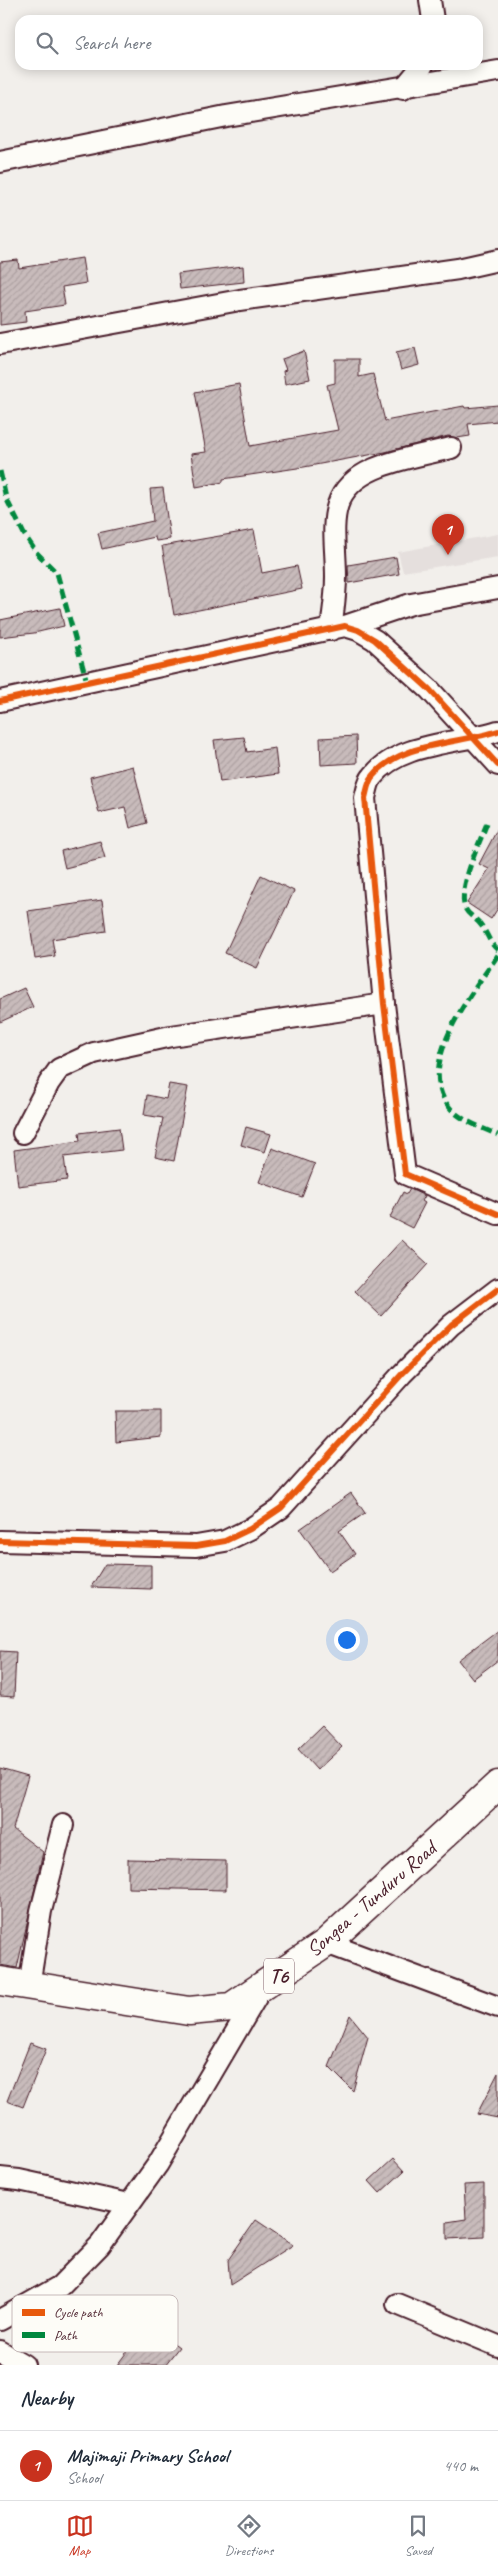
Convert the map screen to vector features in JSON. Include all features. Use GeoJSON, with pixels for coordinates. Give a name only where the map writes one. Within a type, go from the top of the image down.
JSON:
{"type":"FeatureCollection","features":[{"type":"Feature","properties":{"kind":"highway","name":"Songea - Tunduru Road"},"geometry":{"type":"LineString","coordinates":[[0,1981],[190,2011],[231,2007],[326,1943],[498,1785]]}},
{"type":"Feature","properties":{"kind":"street"},"geometry":{"type":"LineString","coordinates":[[430,0],[432,15]]}},
{"type":"Feature","properties":{"kind":"street"},"geometry":{"type":"LineString","coordinates":[[403,89],[419,70]]}},
{"type":"Feature","properties":{"kind":"street"},"geometry":{"type":"LineString","coordinates":[[0,162],[226,116],[403,89],[498,72]]}},
{"type":"Feature","properties":{"kind":"street"},"geometry":{"type":"LineString","coordinates":[[0,344],[240,300],[458,269],[498,260]]}},
{"type":"Feature","properties":{"kind":"street"},"geometry":{"type":"LineString","coordinates":[[338,628],[333,522],[335,507],[341,496],[353,482],[374,468],[451,448]]}},
{"type":"Feature","properties":{"kind":"street"},"geometry":{"type":"LineString","coordinates":[[0,701],[338,628],[411,604],[498,588]]}},
{"type":"Feature","properties":{"kind":"street"},"geometry":{"type":"LineString","coordinates":[[338,628],[358,630],[374,640],[429,689],[498,765]]}},
{"type":"Feature","properties":{"kind":"street"},"geometry":{"type":"LineString","coordinates":[[498,731],[475,739],[420,748],[390,761],[372,777],[365,798],[384,1004],[405,1174],[498,1214]]}},
{"type":"Feature","properties":{"kind":"street"},"geometry":{"type":"LineString","coordinates":[[23,1133],[49,1083],[59,1069],[94,1053],[171,1036],[384,1004]]}},
{"type":"Feature","properties":{"kind":"street"},"geometry":{"type":"LineString","coordinates":[[0,1541],[196,1546],[225,1541],[250,1529],[281,1508],[402,1374],[451,1325],[498,1288]]}},
{"type":"Feature","properties":{"kind":"street"},"geometry":{"type":"LineString","coordinates":[[29,1986],[41,1911],[63,1825]]}},
{"type":"Feature","properties":{"kind":"street"},"geometry":{"type":"LineString","coordinates":[[326,1943],[498,2007]]}},
{"type":"Feature","properties":{"kind":"street"},"geometry":{"type":"LineString","coordinates":[[44,2295],[60,2286],[100,2245],[158,2164],[262,1987]]}},
{"type":"Feature","properties":{"kind":"street"},"geometry":{"type":"LineString","coordinates":[[0,2178],[20,2180],[129,2204]]}},
{"type":"Feature","properties":{"kind":"street"},"geometry":{"type":"LineString","coordinates":[[398,2304],[498,2346]]}},
{"type":"Feature","properties":{"kind":"street"},"geometry":{"type":"LineString","coordinates":[[0,2320],[12,2313]]}},
{"type":"Feature","properties":{"kind":"street"},"geometry":{"type":"LineString","coordinates":[[0,2351],[24,2365]]}},
{"type":"Feature","properties":{"kind":"shaded area"},"geometry":{"type":"Polygon","coordinates":[[[498,534],[498,557],[403,572],[398,552],[498,534]]]}},
{"type":"Feature","properties":{"kind":"building"},"geometry":{"type":"Polygon","coordinates":[[[82,258],[86,283],[62,287],[65,305],[25,311],[26,322],[0,325],[0,262],[18,260],[19,268],[82,258]]]}},
{"type":"Feature","properties":{"kind":"building"},"geometry":{"type":"Polygon","coordinates":[[[243,266],[244,282],[180,289],[178,274],[243,266]]]}},
{"type":"Feature","properties":{"kind":"building"},"geometry":{"type":"Polygon","coordinates":[[[415,348],[419,365],[401,370],[396,352],[415,348]]]}},
{"type":"Feature","properties":{"kind":"building"},"geometry":{"type":"Polygon","coordinates":[[[304,351],[310,379],[285,384],[283,371],[286,370],[282,359],[304,351]]]}},
{"type":"Feature","properties":{"kind":"building"},"geometry":{"type":"Polygon","coordinates":[[[335,359],[359,359],[359,377],[373,374],[385,421],[464,406],[465,408],[498,405],[498,421],[468,424],[470,436],[457,438],[448,436],[385,452],[223,479],[223,482],[196,487],[191,454],[206,452],[195,392],[239,384],[250,446],[338,430],[327,385],[335,383],[335,359]]]}},
{"type":"Feature","properties":{"kind":"building"},"geometry":{"type":"Polygon","coordinates":[[[163,488],[170,539],[156,541],[155,537],[102,549],[98,533],[153,521],[150,489],[163,488]]]}},
{"type":"Feature","properties":{"kind":"building"},"geometry":{"type":"Polygon","coordinates":[[[254,530],[262,573],[297,566],[302,589],[174,615],[162,546],[254,530]]]}},
{"type":"Feature","properties":{"kind":"building"},"geometry":{"type":"Polygon","coordinates":[[[396,557],[399,574],[349,583],[348,565],[396,557]]]}},
{"type":"Feature","properties":{"kind":"building"},"geometry":{"type":"Polygon","coordinates":[[[60,608],[64,626],[34,633],[0,637],[0,620],[60,608]]]}},
{"type":"Feature","properties":{"kind":"building"},"geometry":{"type":"Polygon","coordinates":[[[356,736],[357,763],[321,765],[320,738],[356,736]]]}},
{"type":"Feature","properties":{"kind":"building"},"geometry":{"type":"Polygon","coordinates":[[[244,737],[247,752],[275,748],[278,774],[220,782],[214,740],[244,737]]]}},
{"type":"Feature","properties":{"kind":"building"},"geometry":{"type":"Polygon","coordinates":[[[133,766],[147,823],[130,828],[125,807],[99,813],[90,777],[133,766]]]}},
{"type":"Feature","properties":{"kind":"building"},"geometry":{"type":"Polygon","coordinates":[[[498,828],[498,908],[491,919],[467,903],[489,869],[479,864],[498,828]]]}},
{"type":"Feature","properties":{"kind":"building"},"geometry":{"type":"Polygon","coordinates":[[[100,841],[105,858],[65,868],[61,851],[100,841]]]}},
{"type":"Feature","properties":{"kind":"building"},"geometry":{"type":"Polygon","coordinates":[[[261,875],[294,891],[257,968],[225,953],[261,875]]]}},
{"type":"Feature","properties":{"kind":"building"},"geometry":{"type":"Polygon","coordinates":[[[102,900],[106,931],[52,939],[55,956],[35,959],[28,911],[102,900]]]}},
{"type":"Feature","properties":{"kind":"building"},"geometry":{"type":"Polygon","coordinates":[[[24,988],[33,1007],[0,1022],[0,999],[24,988]]]}},
{"type":"Feature","properties":{"kind":"building"},"geometry":{"type":"Polygon","coordinates":[[[169,1084],[188,1087],[174,1161],[155,1157],[163,1118],[144,1115],[147,1095],[166,1099],[169,1084]]]}},
{"type":"Feature","properties":{"kind":"building"},"geometry":{"type":"Polygon","coordinates":[[[246,1127],[271,1134],[265,1152],[241,1145],[246,1127]]]}},
{"type":"Feature","properties":{"kind":"building"},"geometry":{"type":"Polygon","coordinates":[[[119,1128],[122,1150],[64,1157],[67,1180],[18,1186],[14,1150],[80,1141],[79,1133],[119,1128]]]}},
{"type":"Feature","properties":{"kind":"building"},"geometry":{"type":"Polygon","coordinates":[[[272,1148],[315,1164],[302,1197],[259,1182],[272,1148]]]}},
{"type":"Feature","properties":{"kind":"building"},"geometry":{"type":"Polygon","coordinates":[[[410,1189],[425,1196],[422,1201],[425,1203],[412,1228],[390,1217],[403,1192],[407,1194],[410,1189]]]}},
{"type":"Feature","properties":{"kind":"building"},"geometry":{"type":"Polygon","coordinates":[[[402,1240],[428,1264],[381,1316],[355,1291],[402,1240]]]}},
{"type":"Feature","properties":{"kind":"building"},"geometry":{"type":"Polygon","coordinates":[[[115,1411],[161,1411],[161,1437],[116,1442],[115,1411]]]}},
{"type":"Feature","properties":{"kind":"building"},"geometry":{"type":"Polygon","coordinates":[[[351,1493],[365,1513],[339,1531],[355,1554],[330,1571],[300,1529],[351,1493]]]}},
{"type":"Feature","properties":{"kind":"building"},"geometry":{"type":"Polygon","coordinates":[[[105,1564],[151,1565],[151,1589],[91,1587],[105,1564]]]}},
{"type":"Feature","properties":{"kind":"building"},"geometry":{"type":"Polygon","coordinates":[[[498,1630],[498,1660],[473,1679],[458,1660],[498,1630]]]}},
{"type":"Feature","properties":{"kind":"building"},"geometry":{"type":"Polygon","coordinates":[[[0,1651],[16,1652],[14,1697],[0,1696],[0,1651]]]}},
{"type":"Feature","properties":{"kind":"building"},"geometry":{"type":"Polygon","coordinates":[[[322,1726],[342,1747],[317,1770],[298,1749],[322,1726]]]}},
{"type":"Feature","properties":{"kind":"building"},"geometry":{"type":"Polygon","coordinates":[[[0,1768],[28,1776],[13,1829],[43,1852],[17,1968],[0,1965],[0,1768]]]}},
{"type":"Feature","properties":{"kind":"building"},"geometry":{"type":"Polygon","coordinates":[[[128,1859],[226,1861],[226,1890],[128,1888],[128,1859]]]}},
{"type":"Feature","properties":{"kind":"building"},"geometry":{"type":"Polygon","coordinates":[[[350,2015],[368,2037],[353,2091],[329,2067],[350,2015]]]}},
{"type":"Feature","properties":{"kind":"building"},"geometry":{"type":"Polygon","coordinates":[[[30,2043],[46,2049],[23,2107],[7,2101],[30,2043]]]}},
{"type":"Feature","properties":{"kind":"building"},"geometry":{"type":"Polygon","coordinates":[[[498,2073],[498,2118],[477,2114],[498,2073]]]}},
{"type":"Feature","properties":{"kind":"building"},"geometry":{"type":"Polygon","coordinates":[[[393,2159],[404,2171],[380,2193],[369,2181],[393,2159]]]}},
{"type":"Feature","properties":{"kind":"building"},"geometry":{"type":"Polygon","coordinates":[[[484,2184],[484,2237],[447,2239],[447,2222],[466,2219],[464,2185],[484,2184]]]}},
{"type":"Feature","properties":{"kind":"building"},"geometry":{"type":"Polygon","coordinates":[[[256,2220],[293,2245],[230,2285],[228,2260],[256,2220]]]}},
{"type":"Feature","properties":{"kind":"building"},"geometry":{"type":"Polygon","coordinates":[[[127,2352],[175,2352],[165,2365],[117,2365],[127,2352]]]}},
{"type":"Feature","properties":{"kind":"marked path"},"geometry":{"type":"LineString","coordinates":[[0,471],[6,498],[24,534],[36,552],[57,573],[87,682]]}},
{"type":"Feature","properties":{"kind":"marked path"},"geometry":{"type":"LineString","coordinates":[[487,823],[470,866],[463,900],[466,910],[479,923],[498,950]]}},
{"type":"Feature","properties":{"kind":"marked path"},"geometry":{"type":"LineString","coordinates":[[498,955],[462,1009],[451,1030],[442,1051],[438,1072],[441,1092],[451,1109],[467,1121],[498,1135]]}},
{"type":"Feature","properties":{"kind":"cycle path"},"geometry":{"type":"LineString","coordinates":[[0,701],[345,626],[358,630],[375,640],[429,689],[498,765]]}},
{"type":"Feature","properties":{"kind":"cycle path"},"geometry":{"type":"LineString","coordinates":[[498,731],[414,750],[398,756],[371,778],[365,798],[384,1004],[405,1174],[498,1214]]}},
{"type":"Feature","properties":{"kind":"cycle path"},"geometry":{"type":"LineString","coordinates":[[0,1541],[196,1546],[225,1541],[250,1529],[281,1508],[402,1374],[451,1325],[498,1289]]}},
{"type":"Feature","properties":{"kind":"place","name":"Majimaji Primary School"},"geometry":{"type":"Point","coordinates":[448,555]}}]}
